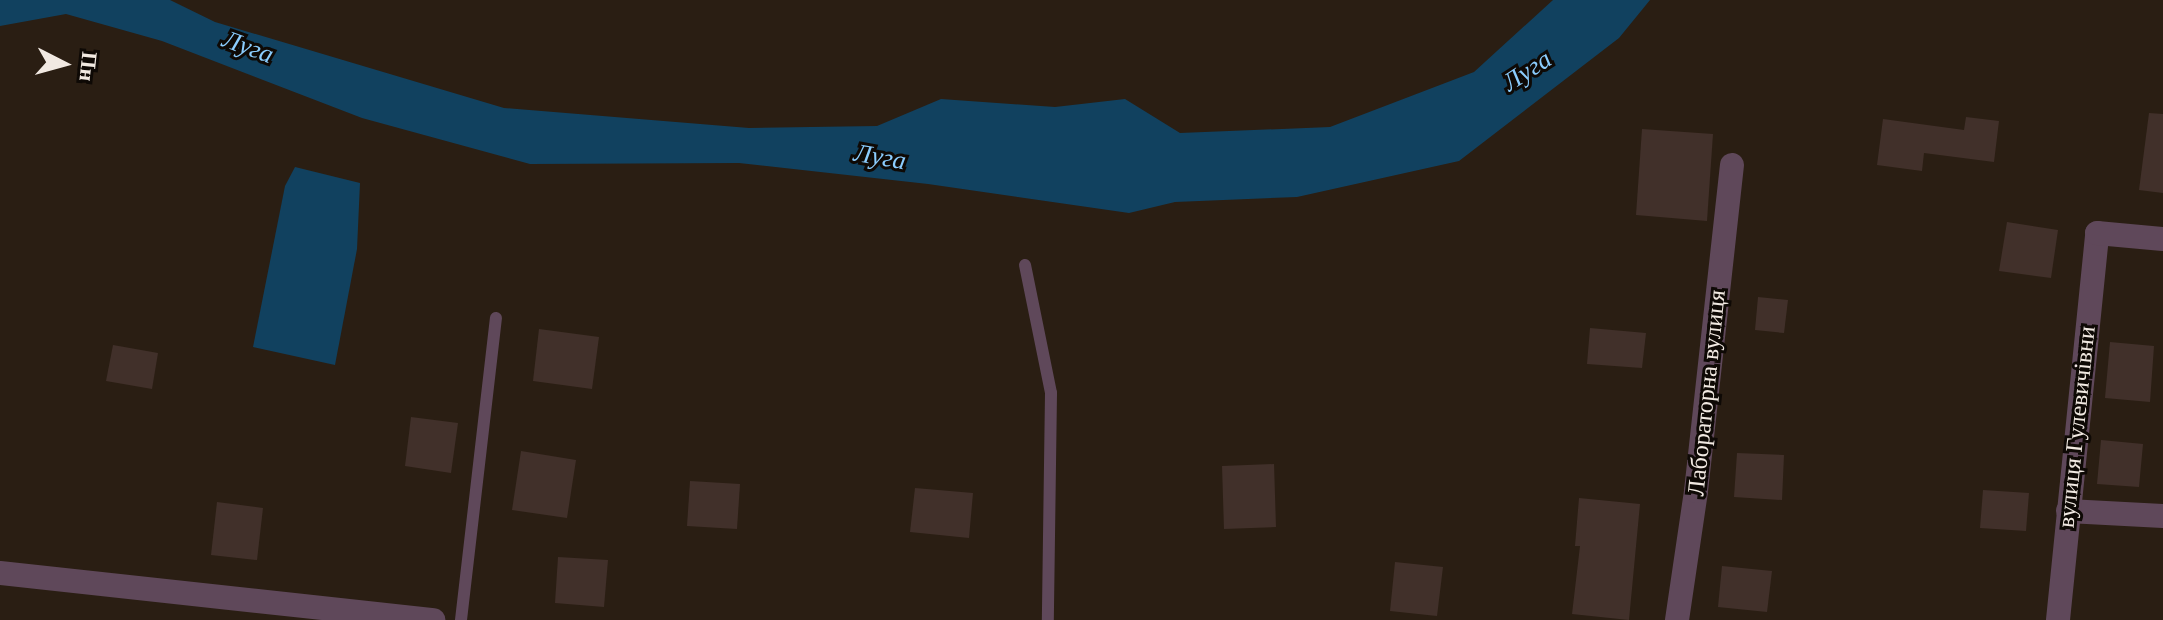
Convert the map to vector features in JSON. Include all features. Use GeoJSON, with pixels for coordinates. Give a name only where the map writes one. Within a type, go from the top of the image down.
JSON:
{"type":"FeatureCollection","features":[{"type":"Feature","properties":{"kind":"street","name":"Лабораторна вулиця"},"geometry":{"type":"LineString","coordinates":[[1677,620],[1696,491],[1732,165]]}},
{"type":"Feature","properties":{"kind":"street","name":"вулиця Гулевичівни"},"geometry":{"type":"LineString","coordinates":[[2058,620],[2097,233],[2163,239]]}},
{"type":"Feature","properties":{"kind":"street"},"geometry":{"type":"LineString","coordinates":[[2068,511],[2163,516]]}},
{"type":"Feature","properties":{"kind":"street"},"geometry":{"type":"LineString","coordinates":[[0,573],[433,620]]}},
{"type":"Feature","properties":{"kind":"lane"},"geometry":{"type":"LineString","coordinates":[[1025,265],[1051,393],[1048,620]]}},
{"type":"Feature","properties":{"kind":"lane"},"geometry":{"type":"LineString","coordinates":[[461,620],[496,318]]}},
{"type":"Feature","properties":{"kind":"water","name":"Луга"},"geometry":{"type":"Polygon","coordinates":[[[0,0],[170,0],[215,22],[504,108],[749,128],[877,126],[941,99],[1055,107],[1125,99],[1180,133],[1330,127],[1474,72],[1553,0],[1650,0],[1619,38],[1459,161],[1297,197],[1175,202],[1129,213],[928,184],[739,163],[530,164],[362,118],[162,41],[66,14],[0,26],[0,0]]]}},
{"type":"Feature","properties":{"kind":"water"},"geometry":{"type":"Polygon","coordinates":[[[295,167],[360,183],[357,249],[335,365],[253,347],[285,186],[295,167]]]}},
{"type":"Feature","properties":{"kind":"building"},"geometry":{"type":"Polygon","coordinates":[[[2149,113],[2163,114],[2163,193],[2139,190],[2149,113]]]}},
{"type":"Feature","properties":{"kind":"building"},"geometry":{"type":"Polygon","coordinates":[[[1966,117],[1999,121],[1994,162],[1924,153],[1922,171],[1877,165],[1883,119],[1964,130],[1966,117]]]}},
{"type":"Feature","properties":{"kind":"building"},"geometry":{"type":"Polygon","coordinates":[[[1642,129],[1713,134],[1707,221],[1636,215],[1642,129]]]}},
{"type":"Feature","properties":{"kind":"building"},"geometry":{"type":"Polygon","coordinates":[[[2007,222],[2058,230],[2051,278],[1999,271],[2007,222]]]}},
{"type":"Feature","properties":{"kind":"building"},"geometry":{"type":"Polygon","coordinates":[[[1758,297],[1788,300],[1784,333],[1755,330],[1758,297]]]}},
{"type":"Feature","properties":{"kind":"building"},"geometry":{"type":"Polygon","coordinates":[[[1590,328],[1646,333],[1642,368],[1587,364],[1590,328]]]}},
{"type":"Feature","properties":{"kind":"building"},"geometry":{"type":"Polygon","coordinates":[[[539,329],[599,337],[592,389],[533,381],[539,329]]]}},
{"type":"Feature","properties":{"kind":"building"},"geometry":{"type":"Polygon","coordinates":[[[2110,342],[2154,346],[2150,402],[2105,398],[2110,342]]]}},
{"type":"Feature","properties":{"kind":"building"},"geometry":{"type":"Polygon","coordinates":[[[113,345],[158,353],[152,389],[106,381],[113,345]]]}},
{"type":"Feature","properties":{"kind":"building"},"geometry":{"type":"Polygon","coordinates":[[[411,417],[458,423],[451,473],[405,466],[411,417]]]}},
{"type":"Feature","properties":{"kind":"building"},"geometry":{"type":"Polygon","coordinates":[[[2101,440],[2143,444],[2139,487],[2097,484],[2101,440]]]}},
{"type":"Feature","properties":{"kind":"building"},"geometry":{"type":"Polygon","coordinates":[[[521,451],[576,460],[567,518],[512,510],[521,451]]]}},
{"type":"Feature","properties":{"kind":"building"},"geometry":{"type":"Polygon","coordinates":[[[1737,453],[1784,455],[1782,500],[1734,497],[1737,453]]]}},
{"type":"Feature","properties":{"kind":"building"},"geometry":{"type":"Polygon","coordinates":[[[1274,464],[1276,527],[1224,529],[1222,466],[1274,464]]]}},
{"type":"Feature","properties":{"kind":"building"},"geometry":{"type":"Polygon","coordinates":[[[690,481],[740,484],[737,529],[687,526],[690,481]]]}},
{"type":"Feature","properties":{"kind":"building"},"geometry":{"type":"Polygon","coordinates":[[[915,488],[973,493],[969,538],[910,532],[915,488]]]}},
{"type":"Feature","properties":{"kind":"building"},"geometry":{"type":"Polygon","coordinates":[[[1983,490],[2029,493],[2026,531],[1980,528],[1983,490]]]}},
{"type":"Feature","properties":{"kind":"building"},"geometry":{"type":"Polygon","coordinates":[[[1579,498],[1640,504],[1629,620],[1572,614],[1580,546],[1575,546],[1579,498]]]}},
{"type":"Feature","properties":{"kind":"building"},"geometry":{"type":"Polygon","coordinates":[[[217,502],[263,508],[257,560],[211,555],[217,502]]]}},
{"type":"Feature","properties":{"kind":"building"},"geometry":{"type":"Polygon","coordinates":[[[558,557],[608,560],[604,607],[555,603],[558,557]]]}},
{"type":"Feature","properties":{"kind":"building"},"geometry":{"type":"Polygon","coordinates":[[[1395,562],[1443,567],[1437,616],[1390,611],[1395,562]]]}},
{"type":"Feature","properties":{"kind":"building"},"geometry":{"type":"Polygon","coordinates":[[[1722,566],[1772,571],[1767,612],[1718,607],[1722,566]]]}}]}
